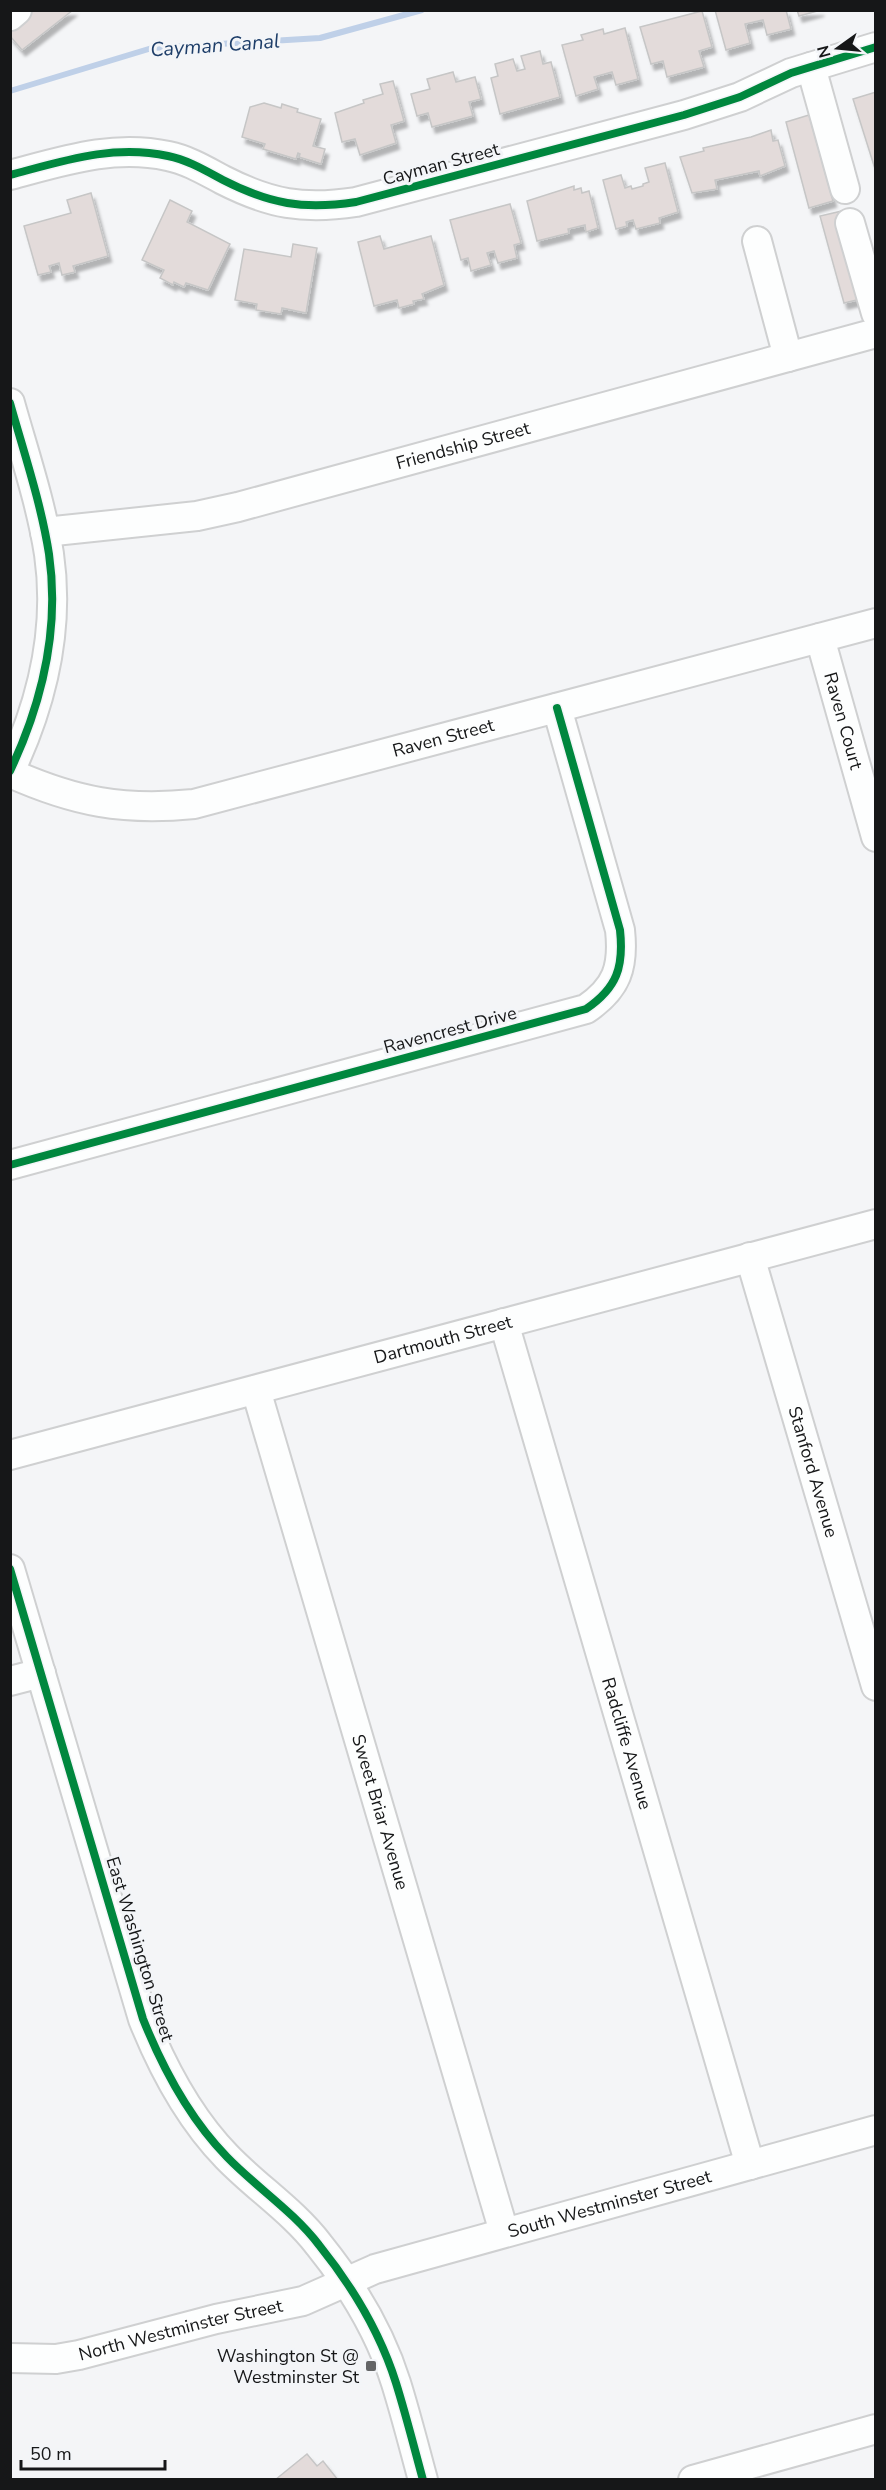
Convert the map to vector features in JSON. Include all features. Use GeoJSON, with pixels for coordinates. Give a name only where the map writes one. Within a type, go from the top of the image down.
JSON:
{"type":"FeatureCollection","features":[{"type":"Feature","properties":{"kind":"street"},"geometry":{"type":"LineString","coordinates":[[10,16],[17,10]]}},
{"type":"Feature","properties":{"kind":"street","name":"Cayman Street"},"geometry":{"type":"LineString","coordinates":[[10,176],[102,152],[147,152],[172,156],[274,202],[302,207],[327,207],[356,202],[684,116],[740,97],[791,73],[876,47]]}},
{"type":"Feature","properties":{"kind":"street"},"geometry":{"type":"LineString","coordinates":[[812,67],[845,189]]}},
{"type":"Feature","properties":{"kind":"street"},"geometry":{"type":"LineString","coordinates":[[850,223],[876,313]]}},
{"type":"Feature","properties":{"kind":"street"},"geometry":{"type":"LineString","coordinates":[[757,240],[788,357]]}},
{"type":"Feature","properties":{"kind":"street","name":"Friendship Street"},"geometry":{"type":"LineString","coordinates":[[45,532],[197,516],[238,507],[876,333]]}},
{"type":"Feature","properties":{"kind":"street"},"geometry":{"type":"LineString","coordinates":[[10,403],[45,532],[52,594],[51,631],[46,668],[32,722],[10,772]]}},
{"type":"Feature","properties":{"kind":"street","name":"Raven Street"},"geometry":{"type":"LineString","coordinates":[[10,772],[49,790],[86,801],[125,807],[194,804],[876,623]]}},
{"type":"Feature","properties":{"kind":"street","name":"Raven Court"},"geometry":{"type":"LineString","coordinates":[[820,638],[876,837]]}},
{"type":"Feature","properties":{"kind":"street","name":"Ravencrest Drive"},"geometry":{"type":"LineString","coordinates":[[10,1165],[586,1009],[601,999],[619,969],[622,951],[620,930],[557,708]]}},
{"type":"Feature","properties":{"kind":"street","name":"Dartmouth Street"},"geometry":{"type":"LineString","coordinates":[[10,1455],[876,1224]]}},
{"type":"Feature","properties":{"kind":"street","name":"Stanford Avenue"},"geometry":{"type":"LineString","coordinates":[[750,1257],[876,1686]]}},
{"type":"Feature","properties":{"kind":"street","name":"Radcliffe Avenue"},"geometry":{"type":"LineString","coordinates":[[504,1323],[750,2165]]}},
{"type":"Feature","properties":{"kind":"street","name":"Sweet Briar Avenue"},"geometry":{"type":"LineString","coordinates":[[256,1390],[504,2232]]}},
{"type":"Feature","properties":{"kind":"street","name":"East Washington Street"},"geometry":{"type":"LineString","coordinates":[[10,1569],[143,2019],[158,2056],[177,2092],[213,2140],[255,2184],[286,2209],[318,2243],[347,2282],[375,2332],[396,2382],[423,2480]]}},
{"type":"Feature","properties":{"kind":"street"},"geometry":{"type":"LineString","coordinates":[[10,1681],[41,1673]]}},
{"type":"Feature","properties":{"kind":"street","name":"South Westminster Street"},"geometry":{"type":"LineString","coordinates":[[347,2282],[375,2269],[876,2130]]}},
{"type":"Feature","properties":{"kind":"street","name":"North Westminster Street"},"geometry":{"type":"LineString","coordinates":[[10,2358],[57,2359],[79,2355],[216,2319],[303,2301],[347,2282]]}},
{"type":"Feature","properties":{"kind":"street"},"geometry":{"type":"LineString","coordinates":[[693,2480],[876,2429]]}},
{"type":"Feature","properties":{"kind":"building"},"geometry":{"type":"Polygon","coordinates":[[[34,10],[73,10],[22,50],[10,36],[10,29],[34,10]]]}},
{"type":"Feature","properties":{"kind":"building"},"geometry":{"type":"Polygon","coordinates":[[[715,10],[786,10],[791,29],[767,35],[763,20],[745,24],[750,43],[726,50],[715,10]]]}},
{"type":"Feature","properties":{"kind":"building"},"geometry":{"type":"Polygon","coordinates":[[[797,10],[821,10],[799,16],[797,10]]]}},
{"type":"Feature","properties":{"kind":"building"},"geometry":{"type":"Polygon","coordinates":[[[702,11],[712,47],[699,51],[704,67],[667,77],[663,61],[651,64],[640,27],[702,11]]]}},
{"type":"Feature","properties":{"kind":"building"},"geometry":{"type":"Polygon","coordinates":[[[625,28],[638,79],[616,85],[612,72],[594,77],[598,89],[576,96],[562,45],[583,40],[581,35],[603,29],[604,34],[625,28]]]}},
{"type":"Feature","properties":{"kind":"building"},"geometry":{"type":"Polygon","coordinates":[[[540,51],[543,64],[551,62],[560,97],[500,114],[491,78],[498,76],[495,64],[513,59],[517,71],[525,69],[521,56],[540,51]]]}},
{"type":"Feature","properties":{"kind":"building"},"geometry":{"type":"Polygon","coordinates":[[[453,72],[456,82],[475,77],[481,99],[469,102],[473,116],[432,127],[428,113],[417,116],[411,94],[430,89],[427,79],[453,72]]]}},
{"type":"Feature","properties":{"kind":"building"},"geometry":{"type":"Polygon","coordinates":[[[393,81],[404,121],[391,125],[396,143],[360,155],[355,139],[342,142],[335,113],[383,94],[380,84],[393,81]]]}},
{"type":"Feature","properties":{"kind":"building"},"geometry":{"type":"Polygon","coordinates":[[[876,92],[876,172],[853,99],[876,92]]]}},
{"type":"Feature","properties":{"kind":"building"},"geometry":{"type":"Polygon","coordinates":[[[264,103],[281,108],[282,104],[298,109],[297,112],[321,119],[313,146],[325,149],[321,164],[299,157],[298,153],[296,159],[263,149],[265,144],[242,137],[250,107],[264,103]]]}},
{"type":"Feature","properties":{"kind":"building"},"geometry":{"type":"Polygon","coordinates":[[[809,115],[833,201],[809,208],[786,122],[809,115]]]}},
{"type":"Feature","properties":{"kind":"building"},"geometry":{"type":"Polygon","coordinates":[[[771,130],[773,141],[778,140],[785,166],[760,176],[759,171],[715,180],[717,189],[692,193],[680,157],[704,151],[703,148],[771,130]]]}},
{"type":"Feature","properties":{"kind":"building"},"geometry":{"type":"Polygon","coordinates":[[[665,163],[678,212],[659,218],[660,223],[636,229],[633,220],[626,222],[627,226],[616,229],[603,180],[621,175],[625,188],[643,186],[649,182],[645,168],[665,163]]]}},
{"type":"Feature","properties":{"kind":"building"},"geometry":{"type":"Polygon","coordinates":[[[574,186],[574,190],[581,188],[582,193],[589,191],[598,228],[586,232],[585,225],[568,229],[569,233],[537,241],[527,201],[574,186]]]}},
{"type":"Feature","properties":{"kind":"building"},"geometry":{"type":"Polygon","coordinates":[[[91,193],[108,256],[73,266],[75,272],[62,275],[59,263],[49,266],[51,272],[38,275],[24,226],[71,213],[67,200],[91,193]]]}},
{"type":"Feature","properties":{"kind":"building"},"geometry":{"type":"Polygon","coordinates":[[[170,200],[192,211],[187,222],[230,244],[208,290],[186,283],[184,287],[174,282],[173,285],[160,278],[164,270],[142,260],[170,200]]]}},
{"type":"Feature","properties":{"kind":"building"},"geometry":{"type":"Polygon","coordinates":[[[510,204],[521,243],[514,245],[517,258],[498,263],[494,251],[487,253],[491,265],[471,271],[468,258],[461,260],[450,220],[510,204]]]}},
{"type":"Feature","properties":{"kind":"building"},"geometry":{"type":"Polygon","coordinates":[[[842,211],[865,298],[844,303],[820,216],[842,211]]]}},
{"type":"Feature","properties":{"kind":"building"},"geometry":{"type":"Polygon","coordinates":[[[380,236],[384,249],[431,236],[444,285],[422,294],[424,299],[413,301],[414,304],[399,308],[397,300],[374,306],[358,242],[380,236]]]}},
{"type":"Feature","properties":{"kind":"building"},"geometry":{"type":"Polygon","coordinates":[[[293,244],[317,248],[306,313],[282,308],[281,314],[256,310],[257,304],[235,300],[244,249],[291,257],[293,244]]]}},
{"type":"Feature","properties":{"kind":"building"},"geometry":{"type":"Polygon","coordinates":[[[307,2454],[317,2466],[323,2461],[338,2480],[275,2480],[307,2454]]]}},
{"type":"Feature","properties":{"kind":"waterway","name":"Cayman Canal"},"geometry":{"type":"LineString","coordinates":[[10,91],[152,48],[320,38],[422,10]]}},
{"type":"Feature","properties":{"kind":"cycle path"},"geometry":{"type":"LineString","coordinates":[[10,175],[88,156],[108,153],[148,153],[183,160],[240,188],[272,200],[303,205],[356,202],[684,115],[740,97],[791,73],[876,47]]}},
{"type":"Feature","properties":{"kind":"cycle path"},"geometry":{"type":"LineString","coordinates":[[10,403],[42,516],[52,582],[52,610],[46,666],[31,719],[10,771]]}},
{"type":"Feature","properties":{"kind":"cycle path"},"geometry":{"type":"LineString","coordinates":[[10,1165],[586,1009],[597,1001],[611,985],[619,966],[620,930],[557,708]]}},
{"type":"Feature","properties":{"kind":"cycle path"},"geometry":{"type":"LineString","coordinates":[[10,1569],[143,2019],[151,2038],[178,2092],[213,2142],[309,2233],[354,2293],[389,2364],[423,2480]]}},
{"type":"Feature","properties":{"kind":"place","name":"Washington St @ Westminster St"},"geometry":{"type":"Point","coordinates":[371,2366]}}]}
